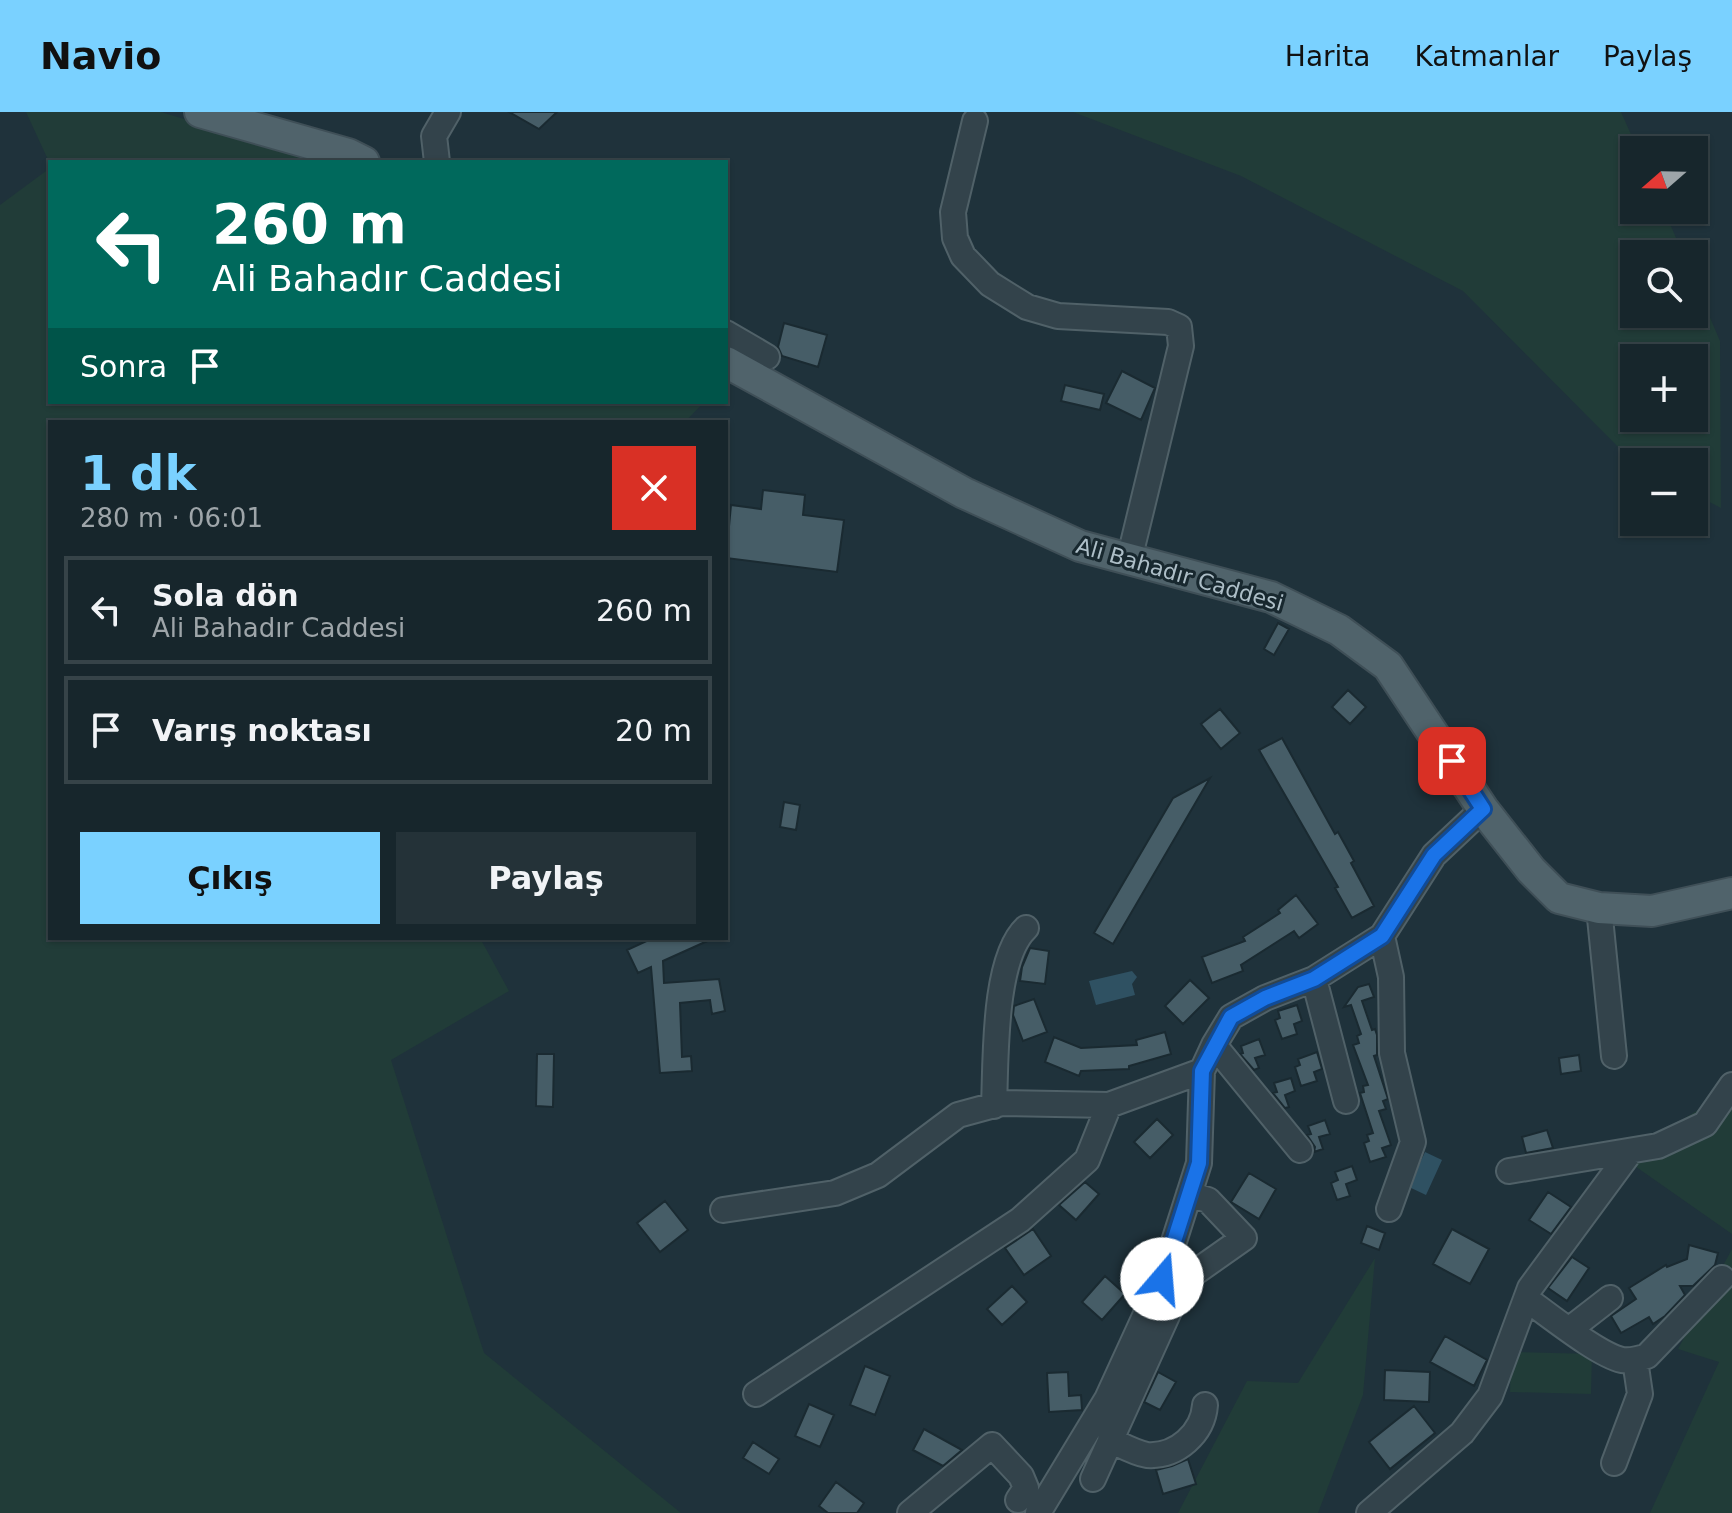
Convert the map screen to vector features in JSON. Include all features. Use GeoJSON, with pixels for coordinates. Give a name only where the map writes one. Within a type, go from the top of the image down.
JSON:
{"type":"FeatureCollection","features":[{"type":"Feature","properties":{"kind":"main road"},"geometry":{"type":"LineString","coordinates":[[200,112],[360,160]]}},
{"type":"Feature","properties":{"kind":"main road","name":"Ali Bahadır Caddesi"},"geometry":{"type":"LineString","coordinates":[[728,363],[964,493],[1080,546],[1271,597],[1339,630],[1388,666],[1483,809],[1531,870],[1559,898],[1599,908],[1652,911],[1732,893]]}},
{"type":"Feature","properties":{"kind":"street"},"geometry":{"type":"LineString","coordinates":[[437,160],[434,136],[448,112]]}},
{"type":"Feature","properties":{"kind":"street"},"geometry":{"type":"LineString","coordinates":[[975,121],[953,212],[955,238],[963,256],[990,284],[1027,307],[1058,316],[1168,322],[1179,327],[1181,346],[1129,560]]}},
{"type":"Feature","properties":{"kind":"street"},"geometry":{"type":"LineString","coordinates":[[728,334],[767,357]]}},
{"type":"Feature","properties":{"kind":"street"},"geometry":{"type":"LineString","coordinates":[[1028,1506],[1057,1482],[1107,1399],[1162,1279],[1199,1163],[1202,1071],[1231,1017],[1265,998],[1314,979],[1382,936],[1434,855],[1483,809]]}},
{"type":"Feature","properties":{"kind":"street"},"geometry":{"type":"LineString","coordinates":[[1599,908],[1614,1056]]}},
{"type":"Feature","properties":{"kind":"street"},"geometry":{"type":"LineString","coordinates":[[994,1106],[998,1013],[1015,938],[1026,928]]}},
{"type":"Feature","properties":{"kind":"street"},"geometry":{"type":"LineString","coordinates":[[1382,936],[1391,977],[1392,1053],[1413,1142],[1389,1209]]}},
{"type":"Feature","properties":{"kind":"street"},"geometry":{"type":"LineString","coordinates":[[1314,979],[1346,1101]]}},
{"type":"Feature","properties":{"kind":"street"},"geometry":{"type":"LineString","coordinates":[[1214,1045],[1300,1150]]}},
{"type":"Feature","properties":{"kind":"street"},"geometry":{"type":"LineString","coordinates":[[723,1210],[835,1193],[878,1175],[958,1115],[1002,1103],[1109,1105],[1202,1071]]}},
{"type":"Feature","properties":{"kind":"street"},"geometry":{"type":"LineString","coordinates":[[1509,1171],[1658,1146],[1705,1124],[1732,1085]]}},
{"type":"Feature","properties":{"kind":"street"},"geometry":{"type":"LineString","coordinates":[[756,1394],[1020,1220],[1087,1160],[1109,1105]]}},
{"type":"Feature","properties":{"kind":"street"},"geometry":{"type":"LineString","coordinates":[[1369,1513],[1462,1433],[1490,1396],[1530,1288],[1631,1151]]}},
{"type":"Feature","properties":{"kind":"street"},"geometry":{"type":"LineString","coordinates":[[1093,1479],[1175,1298],[1190,1276],[1244,1238],[1208,1200],[1189,1194]]}},
{"type":"Feature","properties":{"kind":"street"},"geometry":{"type":"LineString","coordinates":[[1526,1299],[1605,1352],[1622,1360],[1635,1360],[1647,1356],[1722,1278]]}},
{"type":"Feature","properties":{"kind":"street"},"geometry":{"type":"LineString","coordinates":[[1570,1329],[1610,1298]]}},
{"type":"Feature","properties":{"kind":"street"},"geometry":{"type":"LineString","coordinates":[[1614,1463],[1640,1394],[1635,1360]]}},
{"type":"Feature","properties":{"kind":"street"},"geometry":{"type":"LineString","coordinates":[[1110,1440],[1145,1455],[1162,1453],[1182,1445],[1196,1432],[1204,1420],[1205,1405]]}},
{"type":"Feature","properties":{"kind":"street"},"geometry":{"type":"LineString","coordinates":[[910,1513],[992,1445],[1021,1476],[1028,1506]]}},
{"type":"Feature","properties":{"kind":"street"},"geometry":{"type":"LineString","coordinates":[[1021,1476],[1057,1482]]}},
{"type":"Feature","properties":{"kind":"green space"},"geometry":{"type":"Polygon","coordinates":[[[26,112],[161,112],[318,160],[48,160],[26,112]]]}},
{"type":"Feature","properties":{"kind":"green space"},"geometry":{"type":"Polygon","coordinates":[[[1073,112],[1621,112],[1632,136],[1620,136],[1620,224],[1670,224],[1677,240],[1620,240],[1620,328],[1708,328],[1708,313],[1720,341],[1721,508],[1708,501],[1708,448],[1620,449],[1463,291],[1241,176],[1073,112]]]}},
{"type":"Feature","properties":{"kind":"green space"},"geometry":{"type":"Polygon","coordinates":[[[48,169],[48,404],[702,404],[687,420],[48,420],[48,940],[481,940],[509,991],[391,1060],[484,1353],[681,1513],[0,1513],[0,205],[48,169]]]}},
{"type":"Feature","properties":{"kind":"green space"},"geometry":{"type":"Polygon","coordinates":[[[1732,1092],[1732,1234],[1622,1157],[1732,1092]]]}},
{"type":"Feature","properties":{"kind":"green space"},"geometry":{"type":"Polygon","coordinates":[[[1732,1249],[1732,1513],[1650,1513],[1719,1362],[1678,1349],[1732,1249]]]}},
{"type":"Feature","properties":{"kind":"green space"},"geometry":{"type":"Polygon","coordinates":[[[1375,1258],[1363,1395],[1318,1513],[1178,1513],[1247,1381],[1298,1383],[1375,1258]]]}},
{"type":"Feature","properties":{"kind":"green space"},"geometry":{"type":"Polygon","coordinates":[[[1511,1352],[1592,1354],[1591,1394],[1510,1392],[1511,1352]]]}},
{"type":"Feature","properties":{"kind":"water"},"geometry":{"type":"Polygon","coordinates":[[[1132,971],[1137,977],[1132,984],[1135,995],[1096,1005],[1089,981],[1132,971]]]}},
{"type":"Feature","properties":{"kind":"water"},"geometry":{"type":"Polygon","coordinates":[[[1425,1152],[1442,1160],[1426,1195],[1409,1187],[1425,1152]]]}},
{"type":"Feature","properties":{"kind":"building"},"geometry":{"type":"Polygon","coordinates":[[[509,112],[557,112],[539,129],[509,112]]]}},
{"type":"Feature","properties":{"kind":"building"},"geometry":{"type":"Polygon","coordinates":[[[784,323],[827,335],[818,367],[782,356],[778,347],[784,323]]]}},
{"type":"Feature","properties":{"kind":"building"},"geometry":{"type":"Polygon","coordinates":[[[1122,371],[1155,388],[1141,420],[1106,403],[1122,371]]]}},
{"type":"Feature","properties":{"kind":"building"},"geometry":{"type":"Polygon","coordinates":[[[1065,385],[1104,394],[1100,410],[1061,401],[1065,385]]]}},
{"type":"Feature","properties":{"kind":"building"},"geometry":{"type":"Polygon","coordinates":[[[763,490],[805,495],[803,515],[844,520],[837,572],[728,558],[731,505],[761,509],[763,490]]]}},
{"type":"Feature","properties":{"kind":"building"},"geometry":{"type":"Polygon","coordinates":[[[1278,623],[1289,629],[1274,655],[1264,649],[1278,623]]]}},
{"type":"Feature","properties":{"kind":"building"},"geometry":{"type":"Polygon","coordinates":[[[1348,690],[1366,707],[1350,724],[1332,707],[1348,690]]]}},
{"type":"Feature","properties":{"kind":"building"},"geometry":{"type":"Polygon","coordinates":[[[1220,709],[1240,733],[1221,749],[1201,724],[1220,709]]]}},
{"type":"Feature","properties":{"kind":"building"},"geometry":{"type":"Polygon","coordinates":[[[1282,738],[1335,834],[1338,832],[1354,861],[1351,863],[1374,906],[1352,918],[1335,888],[1338,887],[1259,750],[1282,738]]]}},
{"type":"Feature","properties":{"kind":"building"},"geometry":{"type":"Polygon","coordinates":[[[1210,778],[1113,944],[1094,933],[1173,798],[1210,778]]]}},
{"type":"Feature","properties":{"kind":"building"},"geometry":{"type":"Polygon","coordinates":[[[784,802],[800,805],[796,830],[780,827],[784,802]]]}},
{"type":"Feature","properties":{"kind":"building"},"geometry":{"type":"Polygon","coordinates":[[[1296,895],[1318,924],[1299,938],[1294,931],[1241,965],[1243,971],[1212,983],[1202,957],[1245,941],[1243,937],[1280,913],[1278,910],[1296,895]]]}},
{"type":"Feature","properties":{"kind":"building"},"geometry":{"type":"Polygon","coordinates":[[[649,940],[710,940],[663,961],[664,983],[719,979],[725,1011],[712,1014],[710,1000],[680,1003],[682,1057],[691,1056],[692,1071],[660,1073],[651,967],[638,973],[627,950],[649,940]]]}},
{"type":"Feature","properties":{"kind":"building"},"geometry":{"type":"Polygon","coordinates":[[[1030,948],[1049,951],[1045,984],[1020,981],[1030,948]]]}},
{"type":"Feature","properties":{"kind":"building"},"geometry":{"type":"Polygon","coordinates":[[[1190,980],[1209,998],[1183,1024],[1165,1006],[1190,980]]]}},
{"type":"Feature","properties":{"kind":"building"},"geometry":{"type":"Polygon","coordinates":[[[1369,984],[1374,997],[1362,1001],[1372,1030],[1375,1029],[1377,1035],[1377,1055],[1374,1056],[1388,1099],[1383,1101],[1386,1109],[1379,1111],[1391,1145],[1382,1148],[1386,1157],[1370,1162],[1364,1143],[1369,1141],[1367,1135],[1373,1133],[1360,1093],[1364,1092],[1363,1086],[1368,1085],[1353,1045],[1359,1043],[1357,1036],[1361,1034],[1351,1005],[1344,1007],[1358,987],[1369,984]]]}},
{"type":"Feature","properties":{"kind":"building"},"geometry":{"type":"Polygon","coordinates":[[[1034,999],[1047,1032],[1023,1041],[1013,1015],[1014,1006],[1034,999]]]}},
{"type":"Feature","properties":{"kind":"building"},"geometry":{"type":"Polygon","coordinates":[[[1297,1005],[1302,1021],[1294,1024],[1297,1034],[1282,1039],[1275,1020],[1280,1018],[1278,1011],[1297,1005]]]}},
{"type":"Feature","properties":{"kind":"building"},"geometry":{"type":"Polygon","coordinates":[[[1165,1032],[1171,1054],[1129,1066],[1129,1069],[1081,1071],[1079,1076],[1045,1062],[1054,1037],[1081,1048],[1137,1045],[1136,1040],[1165,1032]]]}},
{"type":"Feature","properties":{"kind":"building"},"geometry":{"type":"Polygon","coordinates":[[[1259,1039],[1265,1055],[1255,1058],[1259,1068],[1254,1070],[1240,1054],[1243,1053],[1241,1046],[1259,1039]]]}},
{"type":"Feature","properties":{"kind":"building"},"geometry":{"type":"Polygon","coordinates":[[[1317,1052],[1322,1069],[1314,1072],[1317,1081],[1301,1086],[1295,1067],[1300,1065],[1298,1059],[1317,1052]]]}},
{"type":"Feature","properties":{"kind":"building"},"geometry":{"type":"Polygon","coordinates":[[[537,1054],[554,1054],[553,1107],[536,1106],[537,1054]]]}},
{"type":"Feature","properties":{"kind":"building"},"geometry":{"type":"Polygon","coordinates":[[[1579,1055],[1581,1071],[1561,1074],[1559,1058],[1579,1055]]]}},
{"type":"Feature","properties":{"kind":"building"},"geometry":{"type":"Polygon","coordinates":[[[1291,1078],[1295,1091],[1285,1095],[1289,1107],[1285,1108],[1273,1093],[1277,1092],[1274,1083],[1291,1078]]]}},
{"type":"Feature","properties":{"kind":"building"},"geometry":{"type":"Polygon","coordinates":[[[1157,1119],[1173,1135],[1150,1158],[1134,1142],[1157,1119]]]}},
{"type":"Feature","properties":{"kind":"building"},"geometry":{"type":"Polygon","coordinates":[[[1325,1120],[1330,1134],[1319,1137],[1323,1149],[1314,1152],[1315,1147],[1307,1135],[1311,1134],[1308,1126],[1325,1120]]]}},
{"type":"Feature","properties":{"kind":"building"},"geometry":{"type":"Polygon","coordinates":[[[1547,1130],[1553,1148],[1526,1153],[1522,1137],[1547,1130]]]}},
{"type":"Feature","properties":{"kind":"building"},"geometry":{"type":"Polygon","coordinates":[[[1352,1166],[1357,1180],[1346,1184],[1350,1196],[1337,1200],[1331,1183],[1338,1180],[1335,1172],[1352,1166]]]}},
{"type":"Feature","properties":{"kind":"building"},"geometry":{"type":"Polygon","coordinates":[[[1249,1173],[1276,1189],[1259,1219],[1231,1202],[1249,1173]]]}},
{"type":"Feature","properties":{"kind":"building"},"geometry":{"type":"Polygon","coordinates":[[[1085,1182],[1099,1194],[1076,1220],[1059,1205],[1085,1182]]]}},
{"type":"Feature","properties":{"kind":"building"},"geometry":{"type":"Polygon","coordinates":[[[1548,1192],[1571,1207],[1551,1234],[1529,1220],[1548,1192]]]}},
{"type":"Feature","properties":{"kind":"building"},"geometry":{"type":"Polygon","coordinates":[[[665,1201],[688,1230],[660,1252],[637,1223],[665,1201]]]}},
{"type":"Feature","properties":{"kind":"building"},"geometry":{"type":"Polygon","coordinates":[[[1367,1226],[1385,1233],[1379,1250],[1361,1243],[1367,1226]]]}},
{"type":"Feature","properties":{"kind":"building"},"geometry":{"type":"Polygon","coordinates":[[[1033,1229],[1051,1256],[1024,1275],[1005,1248],[1033,1229]]]}},
{"type":"Feature","properties":{"kind":"building"},"geometry":{"type":"Polygon","coordinates":[[[1452,1229],[1489,1249],[1470,1284],[1433,1264],[1452,1229]]]}},
{"type":"Feature","properties":{"kind":"building"},"geometry":{"type":"Polygon","coordinates":[[[1689,1245],[1718,1253],[1715,1265],[1693,1286],[1680,1286],[1685,1295],[1665,1316],[1653,1324],[1649,1317],[1621,1333],[1611,1316],[1636,1299],[1629,1288],[1666,1265],[1687,1259],[1689,1245]]]}},
{"type":"Feature","properties":{"kind":"building"},"geometry":{"type":"Polygon","coordinates":[[[1572,1257],[1589,1268],[1567,1301],[1548,1288],[1572,1257]]]}},
{"type":"Feature","properties":{"kind":"building"},"geometry":{"type":"Polygon","coordinates":[[[1105,1276],[1125,1294],[1102,1320],[1082,1302],[1105,1276]]]}},
{"type":"Feature","properties":{"kind":"building"},"geometry":{"type":"Polygon","coordinates":[[[1012,1286],[1027,1302],[1002,1325],[987,1309],[1012,1286]]]}},
{"type":"Feature","properties":{"kind":"building"},"geometry":{"type":"Polygon","coordinates":[[[1445,1336],[1487,1360],[1474,1386],[1430,1362],[1445,1336]]]}},
{"type":"Feature","properties":{"kind":"building"},"geometry":{"type":"Polygon","coordinates":[[[865,1366],[890,1376],[875,1415],[850,1405],[865,1366]]]}},
{"type":"Feature","properties":{"kind":"building"},"geometry":{"type":"Polygon","coordinates":[[[1385,1370],[1430,1372],[1429,1402],[1384,1400],[1385,1370]]]}},
{"type":"Feature","properties":{"kind":"building"},"geometry":{"type":"Polygon","coordinates":[[[1068,1372],[1069,1396],[1081,1395],[1082,1410],[1049,1412],[1047,1373],[1068,1372]]]}},
{"type":"Feature","properties":{"kind":"building"},"geometry":{"type":"Polygon","coordinates":[[[1158,1372],[1176,1382],[1160,1410],[1144,1402],[1158,1372]]]}},
{"type":"Feature","properties":{"kind":"building"},"geometry":{"type":"Polygon","coordinates":[[[809,1404],[834,1415],[820,1447],[795,1436],[809,1404]]]}},
{"type":"Feature","properties":{"kind":"building"},"geometry":{"type":"Polygon","coordinates":[[[1414,1406],[1435,1433],[1390,1469],[1369,1442],[1414,1406]]]}},
{"type":"Feature","properties":{"kind":"building"},"geometry":{"type":"Polygon","coordinates":[[[924,1429],[962,1450],[943,1466],[913,1450],[924,1429]]]}},
{"type":"Feature","properties":{"kind":"building"},"geometry":{"type":"Polygon","coordinates":[[[753,1442],[779,1459],[769,1474],[743,1458],[753,1442]]]}},
{"type":"Feature","properties":{"kind":"building"},"geometry":{"type":"Polygon","coordinates":[[[1188,1459],[1196,1484],[1163,1494],[1156,1470],[1188,1459]]]}},
{"type":"Feature","properties":{"kind":"building"},"geometry":{"type":"Polygon","coordinates":[[[836,1482],[864,1503],[857,1513],[828,1513],[819,1506],[836,1482]]]}},
{"type":"Feature","properties":{"kind":"route"},"geometry":{"type":"LineString","coordinates":[[1162,1279],[1199,1163],[1202,1071],[1214,1045],[1231,1017],[1265,998],[1314,979],[1382,936],[1434,855],[1483,809],[1452,761]]}}]}
